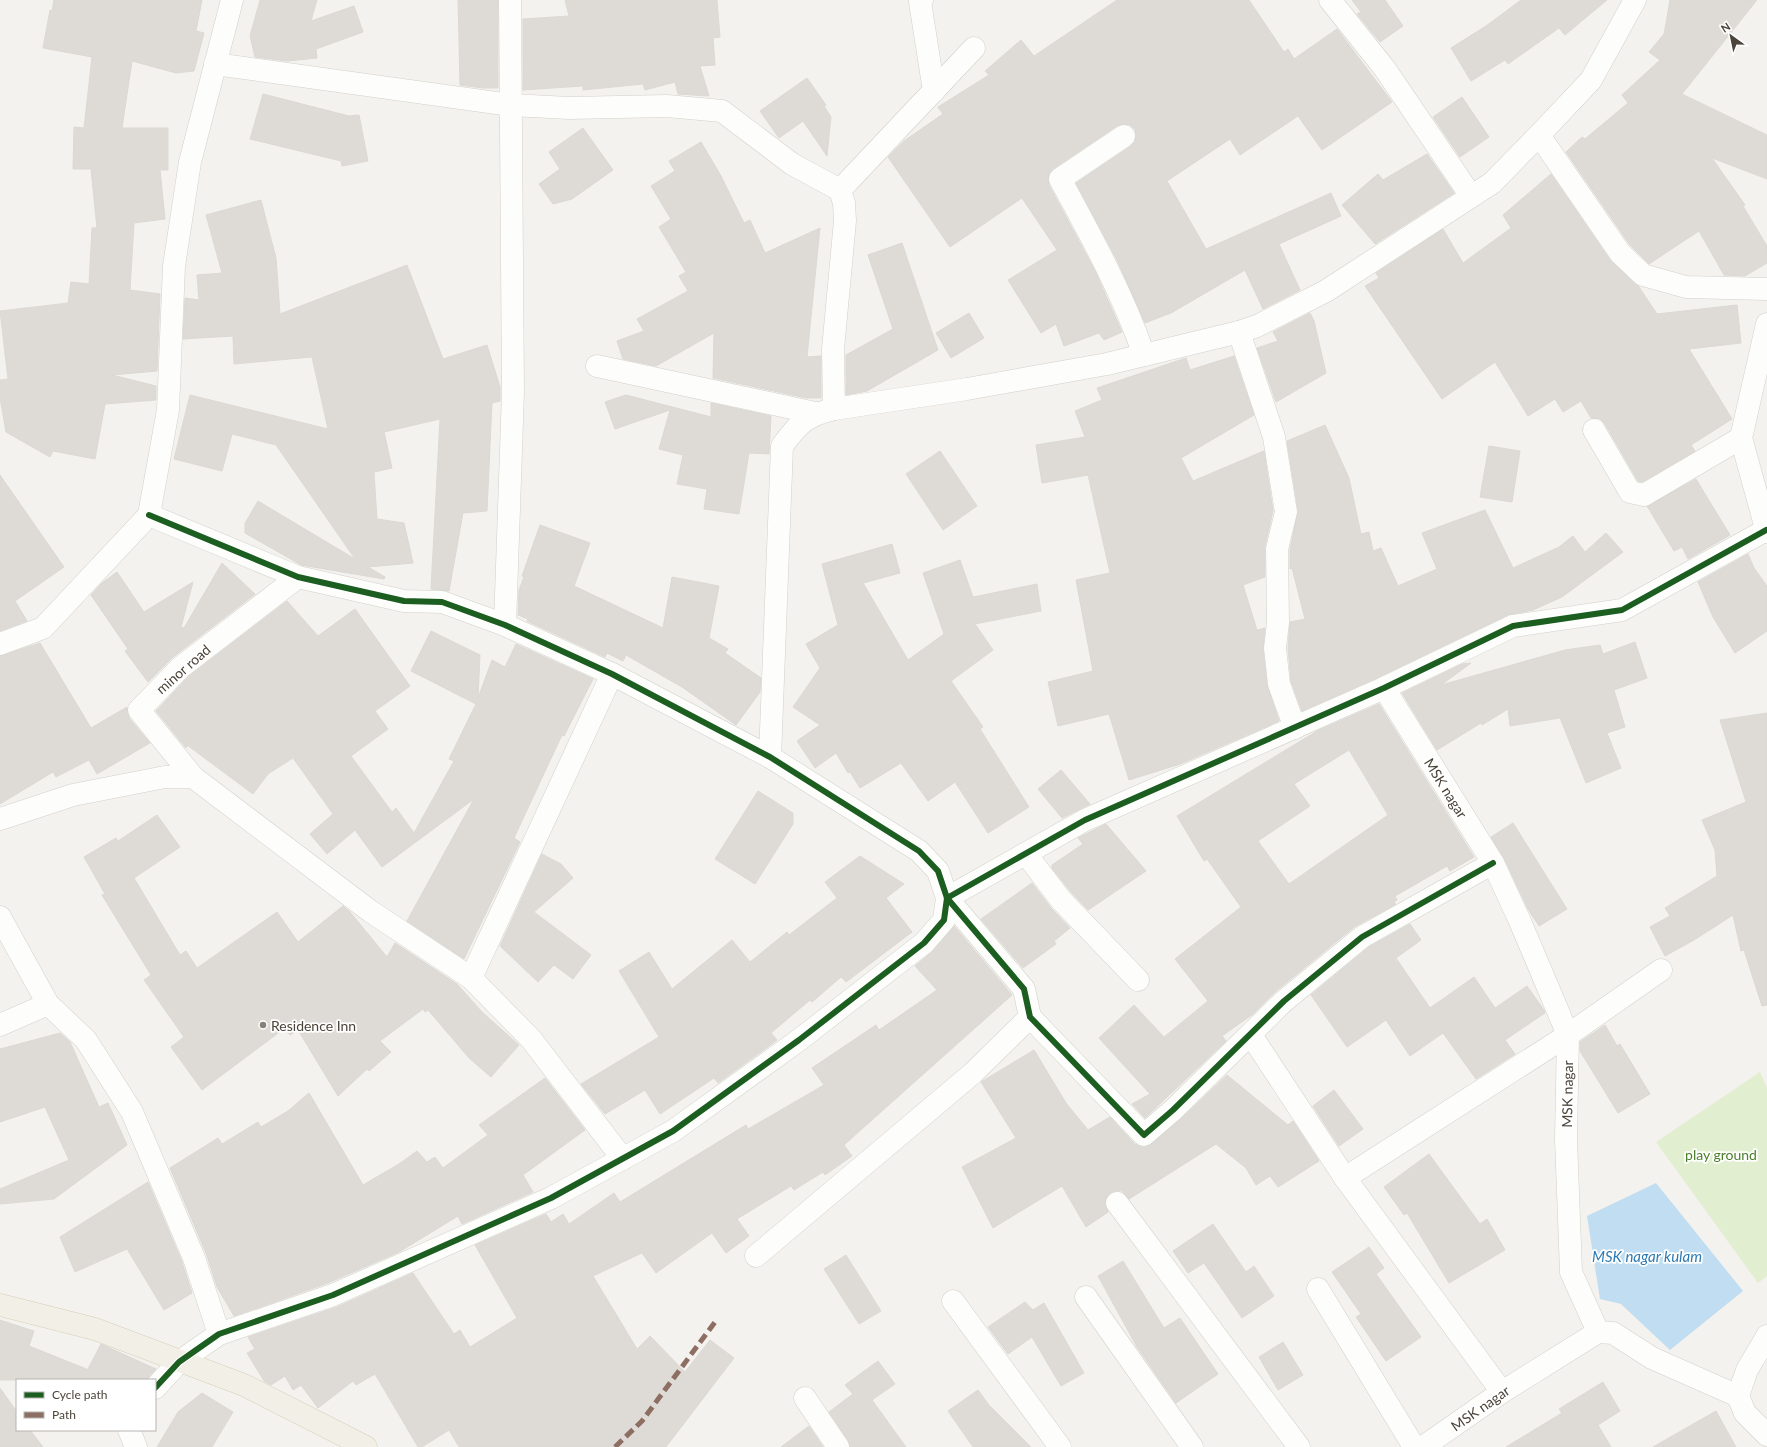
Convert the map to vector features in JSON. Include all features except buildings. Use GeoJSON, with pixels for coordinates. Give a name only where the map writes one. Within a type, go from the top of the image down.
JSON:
{"type":"FeatureCollection","features":[{"type":"Feature","properties":{"kind":"main road"},"geometry":{"type":"LineString","coordinates":[[0,1305],[95,1329],[179,1362],[244,1385],[366,1447]]}},
{"type":"Feature","properties":{"kind":"street"},"geometry":{"type":"LineString","coordinates":[[0,644],[43,628],[149,515],[168,410],[174,266],[190,162],[232,0]]}},
{"type":"Feature","properties":{"kind":"street"},"geometry":{"type":"LineString","coordinates":[[505,625],[513,392],[510,0]]}},
{"type":"Feature","properties":{"kind":"street"},"geometry":{"type":"LineString","coordinates":[[922,0],[920,2],[934,90]]}},
{"type":"Feature","properties":{"kind":"street"},"geometry":{"type":"LineString","coordinates":[[1330,0],[1385,69],[1471,196]]}},
{"type":"Feature","properties":{"kind":"street"},"geometry":{"type":"LineString","coordinates":[[597,366],[824,411],[975,388],[1107,364],[1239,332],[1257,326],[1326,291],[1492,182],[1540,136],[1591,80],[1635,0]]}},
{"type":"Feature","properties":{"kind":"street"},"geometry":{"type":"LineString","coordinates":[[840,190],[974,48]]}},
{"type":"Feature","properties":{"kind":"street"},"geometry":{"type":"LineString","coordinates":[[215,64],[512,105],[569,108],[667,106],[722,111],[792,164],[840,190],[844,203],[845,221],[833,348],[824,411]]}},
{"type":"Feature","properties":{"kind":"street"},"geometry":{"type":"LineString","coordinates":[[1124,136],[1060,179],[1087,229],[1135,329],[1144,355]]}},
{"type":"Feature","properties":{"kind":"street"},"geometry":{"type":"LineString","coordinates":[[1540,136],[1620,253],[1643,275],[1686,287],[1767,289]]}},
{"type":"Feature","properties":{"kind":"street"},"geometry":{"type":"LineString","coordinates":[[947,898],[1085,820],[1384,688],[1513,626],[1622,610],[1766,531],[1740,438],[1767,324]]}},
{"type":"Feature","properties":{"kind":"street"},"geometry":{"type":"LineString","coordinates":[[1239,332],[1274,437],[1286,512],[1277,549],[1278,623],[1275,648],[1279,684],[1295,728]]}},
{"type":"Feature","properties":{"kind":"street"},"geometry":{"type":"LineString","coordinates":[[770,757],[782,446],[796,427],[824,411]]}},
{"type":"Feature","properties":{"kind":"street"},"geometry":{"type":"LineString","coordinates":[[1594,430],[1630,492],[1644,494],[1740,438]]}},
{"type":"Feature","properties":{"kind":"street"},"geometry":{"type":"LineString","coordinates":[[149,515],[298,577],[404,601],[442,602],[505,625],[612,674],[770,757],[919,851],[938,871],[947,898],[1024,989],[1030,1017],[1144,1135],[1251,1035],[1284,1001],[1362,937],[1493,863]]}},
{"type":"Feature","properties":{"kind":"street","name":"minor road"},"geometry":{"type":"LineString","coordinates":[[193,777],[138,710],[181,667],[298,577]]}},
{"type":"Feature","properties":{"kind":"street"},"geometry":{"type":"LineString","coordinates":[[471,978],[612,674]]}},
{"type":"Feature","properties":{"kind":"street","name":"MSK nagar"},"geometry":{"type":"LineString","coordinates":[[1384,688],[1493,863],[1520,919],[1568,1035],[1566,1139],[1571,1272],[1598,1332],[1502,1392],[1423,1447]]}},
{"type":"Feature","properties":{"kind":"street"},"geometry":{"type":"LineString","coordinates":[[0,820],[80,793],[164,778],[193,777],[370,911],[471,978],[531,1039],[623,1159]]}},
{"type":"Feature","properties":{"kind":"street"},"geometry":{"type":"LineString","coordinates":[[1026,854],[1061,900],[1138,980]]}},
{"type":"Feature","properties":{"kind":"street"},"geometry":{"type":"LineString","coordinates":[[156,1387],[179,1362],[219,1334],[333,1295],[551,1198],[673,1131],[799,1040],[924,943],[944,920],[947,898]]}},
{"type":"Feature","properties":{"kind":"street"},"geometry":{"type":"LineString","coordinates":[[0,917],[48,1004],[86,1040],[132,1112],[194,1258],[219,1334]]}},
{"type":"Feature","properties":{"kind":"street"},"geometry":{"type":"LineString","coordinates":[[1345,1178],[1568,1035],[1661,970]]}},
{"type":"Feature","properties":{"kind":"street"},"geometry":{"type":"LineString","coordinates":[[0,1025],[48,1004]]}},
{"type":"Feature","properties":{"kind":"street"},"geometry":{"type":"LineString","coordinates":[[756,1256],[973,1073],[1030,1017]]}},
{"type":"Feature","properties":{"kind":"street"},"geometry":{"type":"LineString","coordinates":[[1251,1035],[1345,1178],[1502,1392]]}},
{"type":"Feature","properties":{"kind":"street"},"geometry":{"type":"LineString","coordinates":[[1117,1203],[1299,1447]]}},
{"type":"Feature","properties":{"kind":"street"},"geometry":{"type":"LineString","coordinates":[[1318,1289],[1414,1447]]}},
{"type":"Feature","properties":{"kind":"street"},"geometry":{"type":"LineString","coordinates":[[1086,1297],[1192,1447]]}},
{"type":"Feature","properties":{"kind":"street"},"geometry":{"type":"LineString","coordinates":[[953,1301],[1060,1447]]}},
{"type":"Feature","properties":{"kind":"street"},"geometry":{"type":"LineString","coordinates":[[1598,1332],[1613,1333],[1652,1358],[1738,1396]]}},
{"type":"Feature","properties":{"kind":"street"},"geometry":{"type":"LineString","coordinates":[[1767,1336],[1747,1370],[1738,1396],[1745,1413],[1767,1435]]}},
{"type":"Feature","properties":{"kind":"street"},"geometry":{"type":"LineString","coordinates":[[805,1398],[838,1447]]}},
{"type":"Feature","properties":{"kind":"street"},"geometry":{"type":"LineString","coordinates":[[129,1431],[136,1447]]}},
{"type":"Feature","properties":{"kind":"green space","name":"play ground"},"geometry":{"type":"Polygon","coordinates":[[[1760,1072],[1767,1088],[1767,1276],[1758,1283],[1656,1142],[1760,1072]]]}},
{"type":"Feature","properties":{"kind":"water","name":"MSK nagar kulam"},"geometry":{"type":"Polygon","coordinates":[[[1656,1183],[1743,1291],[1670,1350],[1621,1304],[1600,1299],[1587,1216],[1656,1183]]]}},
{"type":"Feature","properties":{"kind":"marked path"},"geometry":{"type":"LineString","coordinates":[[615,1447],[642,1421],[715,1322]]}},
{"type":"Feature","properties":{"kind":"cycle path"},"geometry":{"type":"LineString","coordinates":[[149,515],[298,577],[404,601],[442,602],[505,625],[612,674],[770,757],[919,851],[938,871],[947,898],[944,920],[924,943],[799,1040],[673,1131],[551,1198],[333,1295],[219,1334],[179,1362],[156,1387]]}},
{"type":"Feature","properties":{"kind":"cycle path"},"geometry":{"type":"LineString","coordinates":[[1493,863],[1362,937],[1284,1001],[1173,1110],[1144,1135],[1030,1017],[1024,989],[947,898],[1085,820],[1384,688],[1513,626],[1622,610],[1766,530]]}},
{"type":"Feature","properties":{"kind":"place","name":"Residence Inn"},"geometry":{"type":"Point","coordinates":[263,1025]}}]}
